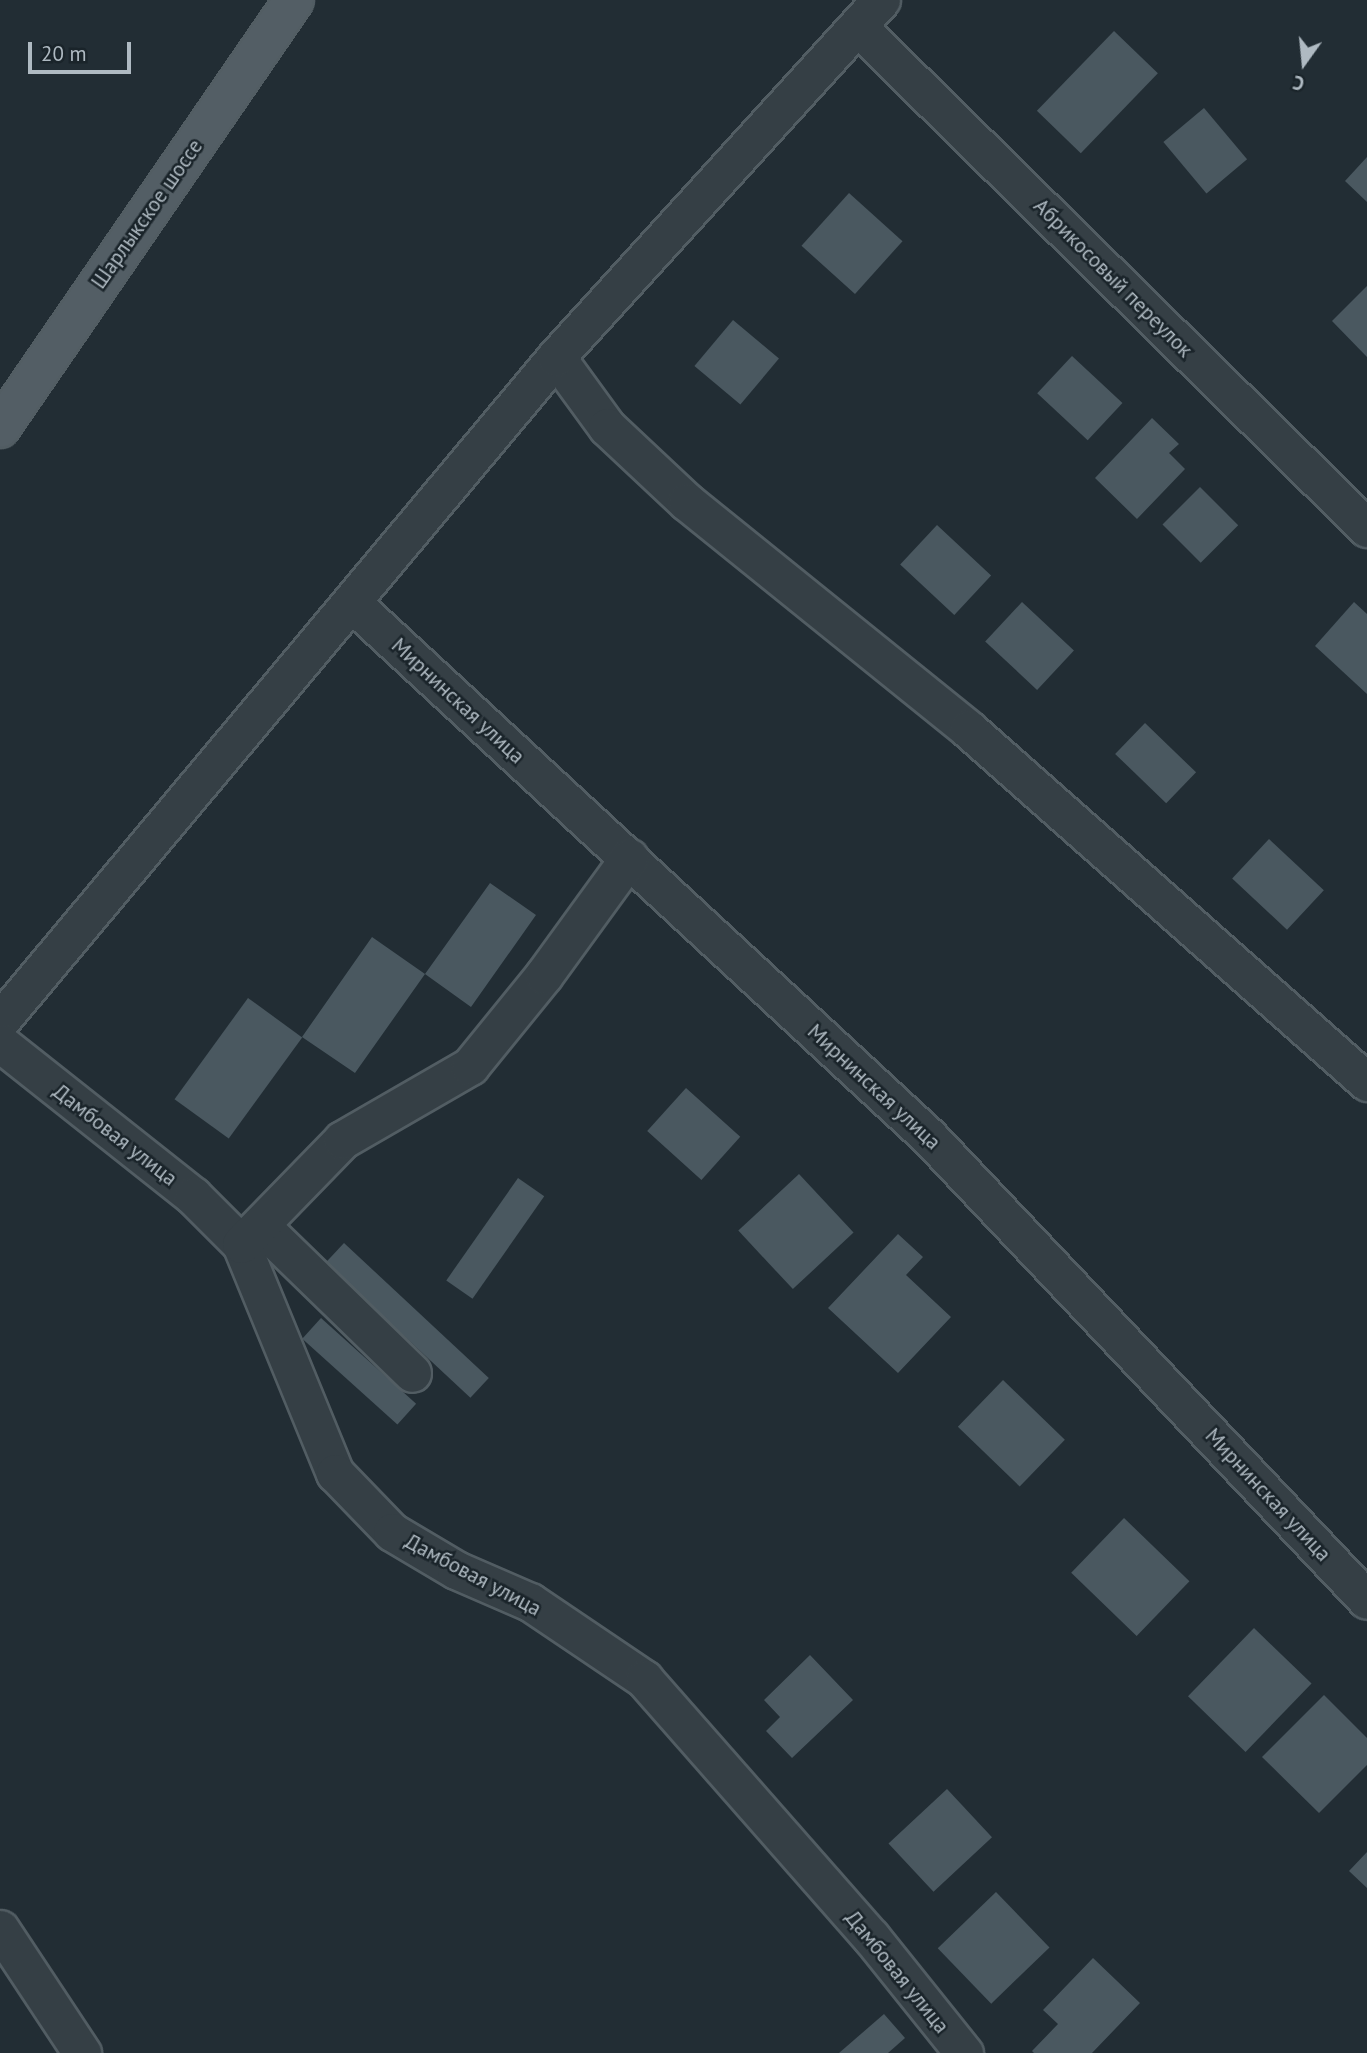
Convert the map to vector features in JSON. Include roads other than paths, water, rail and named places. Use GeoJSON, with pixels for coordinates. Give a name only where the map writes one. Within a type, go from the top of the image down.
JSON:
{"type":"FeatureCollection","features":[{"type":"Feature","properties":{"kind":"main road","name":"Шарлыкское шоссе"},"geometry":{"type":"LineString","coordinates":[[0,428],[294,0]]}},
{"type":"Feature","properties":{"kind":"street"},"geometry":{"type":"LineString","coordinates":[[0,1021],[556,358],[870,14]]}},
{"type":"Feature","properties":{"kind":"street","name":"Абрикосовый переулок"},"geometry":{"type":"LineString","coordinates":[[870,14],[1367,528]]}},
{"type":"Feature","properties":{"kind":"street"},"geometry":{"type":"LineString","coordinates":[[556,358],[607,427],[687,502],[968,729],[1367,1082]]}},
{"type":"Feature","properties":{"kind":"street","name":"Мирнинская улица"},"geometry":{"type":"LineString","coordinates":[[352,603],[929,1137],[1367,1600]]}},
{"type":"Feature","properties":{"kind":"street"},"geometry":{"type":"LineString","coordinates":[[412,1373],[250,1234],[342,1140],[470,1066],[544,975],[629,859]]}},
{"type":"Feature","properties":{"kind":"street","name":"Дамбовая улица"},"geometry":{"type":"LineString","coordinates":[[0,1043],[193,1196],[250,1234],[335,1473],[392,1532],[456,1570],[530,1602],[644,1679],[871,1937],[964,2053]]}},
{"type":"Feature","properties":{"kind":"street"},"geometry":{"type":"LineString","coordinates":[[0,1929],[82,2053]]}}]}
